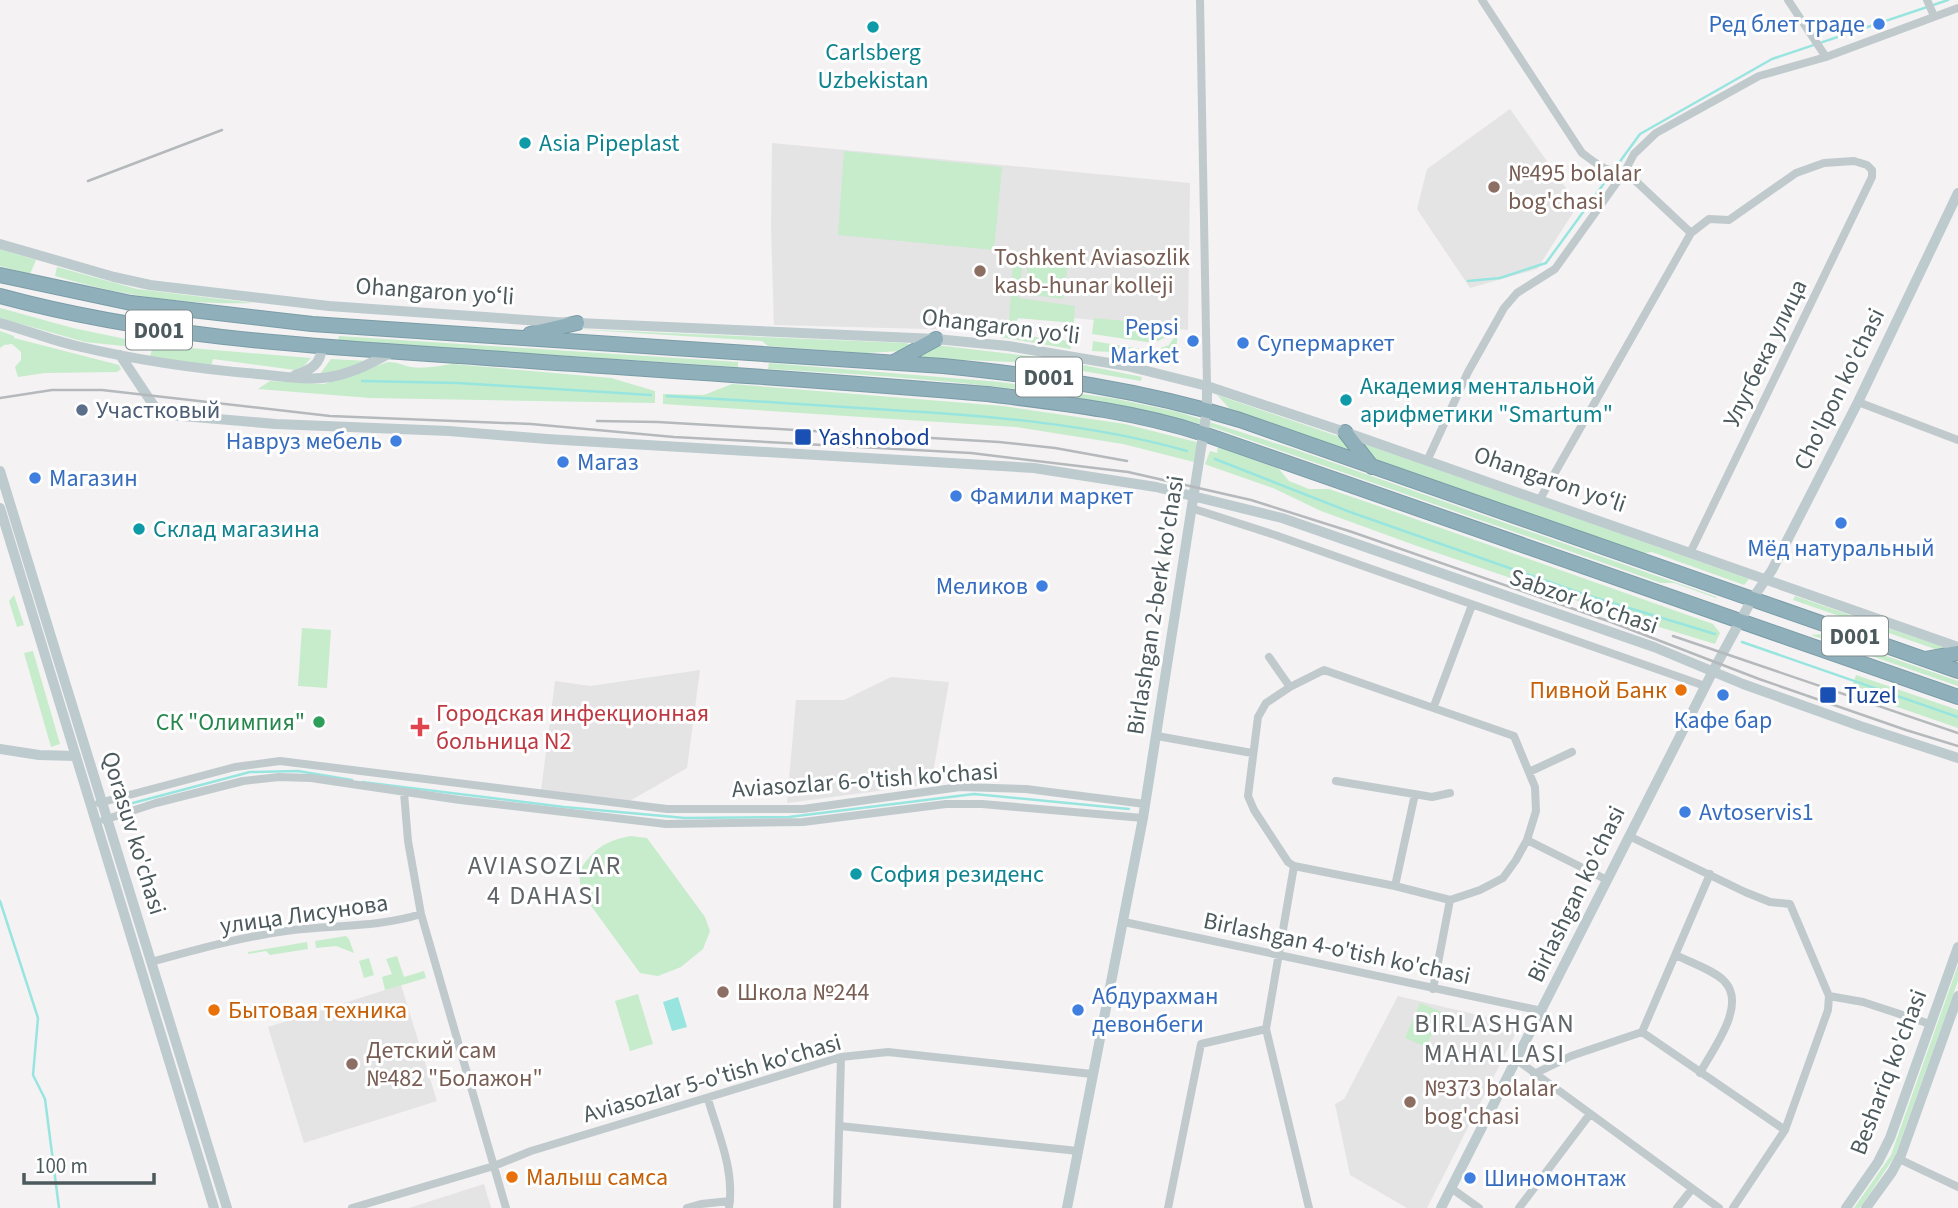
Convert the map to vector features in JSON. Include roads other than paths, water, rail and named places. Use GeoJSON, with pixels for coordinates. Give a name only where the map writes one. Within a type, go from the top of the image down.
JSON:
{"type":"FeatureCollection","features":[{"type":"Feature","properties":{"kind":"highway","name":"Ohangaron yoʻli"},"geometry":{"type":"LineString","coordinates":[[0,275],[131,303],[312,324],[894,362],[1052,377],[1156,397],[1207,410],[1958,671]]}},
{"type":"Feature","properties":{"kind":"highway","name":"D001"},"geometry":{"type":"LineString","coordinates":[[0,296],[89,318],[166,331],[322,347],[915,388],[1053,402],[1139,417],[1204,434],[1958,698]]}},
{"type":"Feature","properties":{"kind":"highway"},"geometry":{"type":"LineString","coordinates":[[515,337],[577,323]]}},
{"type":"Feature","properties":{"kind":"highway"},"geometry":{"type":"LineString","coordinates":[[312,324],[322,347]]}},
{"type":"Feature","properties":{"kind":"highway"},"geometry":{"type":"LineString","coordinates":[[894,362],[936,339]]}},
{"type":"Feature","properties":{"kind":"highway"},"geometry":{"type":"LineString","coordinates":[[758,353],[754,361],[755,368],[769,378]]}},
{"type":"Feature","properties":{"kind":"highway"},"geometry":{"type":"LineString","coordinates":[[1345,432],[1373,468]]}},
{"type":"Feature","properties":{"kind":"highway"},"geometry":{"type":"LineString","coordinates":[[1923,659],[1958,653]]}},
{"type":"Feature","properties":{"kind":"main road","name":"Cho'lpon ko'chasi"},"geometry":{"type":"LineString","coordinates":[[1751,601],[1766,580],[1858,402],[1954,211],[1958,192]]}},
{"type":"Feature","properties":{"kind":"main road","name":"Ohangaron yoʻli"},"geometry":{"type":"LineString","coordinates":[[0,244],[114,277],[168,288],[369,310],[577,323],[936,339],[1045,352],[1127,366],[1207,386],[1345,432],[1958,648]]}},
{"type":"Feature","properties":{"kind":"main road"},"geometry":{"type":"LineString","coordinates":[[2,324],[120,355],[220,371],[289,377],[320,379],[338,375],[364,367],[392,352]]}},
{"type":"Feature","properties":{"kind":"main road"},"geometry":{"type":"LineString","coordinates":[[289,377],[316,365],[322,347]]}},
{"type":"Feature","properties":{"kind":"main road","name":"Sabzor ko'chasi"},"geometry":{"type":"LineString","coordinates":[[120,355],[154,406],[170,415],[276,424],[449,431],[1034,468],[1087,474],[1192,494],[1282,518],[1608,631],[1860,726],[1958,758]]}},
{"type":"Feature","properties":{"kind":"main road","name":"Birlashgan 2-berk ko'chasi"},"geometry":{"type":"LineString","coordinates":[[1068,1208],[1157,736],[1192,494],[1204,434],[1207,386]]}},
{"type":"Feature","properties":{"kind":"main road","name":"Qorasuv ko'chasi"},"geometry":{"type":"LineString","coordinates":[[0,471],[215,1208]]}},
{"type":"Feature","properties":{"kind":"main road","name":"Qorasuv ko'chasi"},"geometry":{"type":"LineString","coordinates":[[0,508],[76,756],[97,804]]}},
{"type":"Feature","properties":{"kind":"main road","name":"Birlashgan ko'chasi"},"geometry":{"type":"LineString","coordinates":[[1441,1208],[1705,686],[1751,601]]}},
{"type":"Feature","properties":{"kind":"main road"},"geometry":{"type":"LineString","coordinates":[[0,749],[39,755],[76,756]]}},
{"type":"Feature","properties":{"kind":"main road","name":"Qorasuv ko'chasi"},"geometry":{"type":"LineString","coordinates":[[102,821],[151,962],[227,1208]]}},
{"type":"Feature","properties":{"kind":"main road","name":"Beshariq ko'chasi"},"geometry":{"type":"LineString","coordinates":[[1846,1208],[1884,1150],[1958,947]]}},
{"type":"Feature","properties":{"kind":"main road","name":"Beshariq ko'chasi"},"geometry":{"type":"LineString","coordinates":[[1866,1208],[1899,1158],[1958,996]]}},
{"type":"Feature","properties":{"kind":"street","name":"Birlashgan 2-berk ko'chasi"},"geometry":{"type":"LineString","coordinates":[[1200,0],[1207,386]]}},
{"type":"Feature","properties":{"kind":"street"},"geometry":{"type":"LineString","coordinates":[[1482,0],[1582,153],[1606,170],[1621,171],[1691,233],[1541,499]]}},
{"type":"Feature","properties":{"kind":"street"},"geometry":{"type":"LineString","coordinates":[[1788,0],[1824,54]]}},
{"type":"Feature","properties":{"kind":"street"},"geometry":{"type":"LineString","coordinates":[[1927,0],[1933,13]]}},
{"type":"Feature","properties":{"kind":"street"},"geometry":{"type":"LineString","coordinates":[[1427,461],[1468,372],[1504,308],[1517,292],[1555,269],[1621,171],[1634,154],[1656,134],[1759,76],[1933,13],[1958,8]]}},
{"type":"Feature","properties":{"kind":"street","name":"Улугбека улица"},"geometry":{"type":"LineString","coordinates":[[1690,553],[1872,177],[1872,170],[1867,164],[1854,161],[1824,163],[1796,173],[1729,220],[1709,219],[1691,233]]}},
{"type":"Feature","properties":{"kind":"street"},"geometry":{"type":"LineString","coordinates":[[1858,402],[1958,440]]}},
{"type":"Feature","properties":{"kind":"street"},"geometry":{"type":"LineString","coordinates":[[1191,508],[1705,686]]}},
{"type":"Feature","properties":{"kind":"street"},"geometry":{"type":"LineString","coordinates":[[1334,556],[1340,539]]}},
{"type":"Feature","properties":{"kind":"street"},"geometry":{"type":"LineString","coordinates":[[1434,706],[1472,605]]}},
{"type":"Feature","properties":{"kind":"street"},"geometry":{"type":"LineString","coordinates":[[1269,657],[1290,687]]}},
{"type":"Feature","properties":{"kind":"street"},"geometry":{"type":"LineString","coordinates":[[1330,670],[1434,706],[1514,736],[1530,772],[1537,802],[1534,821],[1527,840],[1503,878],[1480,890],[1450,900],[1294,866],[1285,859],[1249,801],[1247,791],[1261,709],[1290,687],[1317,672],[1330,670]]}},
{"type":"Feature","properties":{"kind":"street"},"geometry":{"type":"LineString","coordinates":[[1157,736],[1252,753]]}},
{"type":"Feature","properties":{"kind":"street"},"geometry":{"type":"LineString","coordinates":[[1530,772],[1572,752]]}},
{"type":"Feature","properties":{"kind":"street","name":"Aviasozlar 6-o'tish ko'chasi"},"geometry":{"type":"LineString","coordinates":[[97,804],[235,766],[269,761],[307,762],[475,795],[640,822],[803,809],[939,790],[1143,818]]}},
{"type":"Feature","properties":{"kind":"street","name":"Aviasozlar 6-o'tish ko'chasi"},"geometry":{"type":"LineString","coordinates":[[102,821],[156,803],[268,777],[311,778],[404,793],[475,795],[645,808],[692,817],[803,822],[946,804],[982,795],[1026,789],[1145,804]]}},
{"type":"Feature","properties":{"kind":"street"},"geometry":{"type":"LineString","coordinates":[[390,790],[392,777]]}},
{"type":"Feature","properties":{"kind":"street"},"geometry":{"type":"LineString","coordinates":[[1336,781],[1432,797],[1450,793]]}},
{"type":"Feature","properties":{"kind":"street"},"geometry":{"type":"LineString","coordinates":[[404,793],[408,841],[421,914],[506,1208]]}},
{"type":"Feature","properties":{"kind":"street"},"geometry":{"type":"LineString","coordinates":[[1395,886],[1415,794]]}},
{"type":"Feature","properties":{"kind":"street"},"geometry":{"type":"LineString","coordinates":[[1629,836],[1758,897],[1770,902],[1790,904],[1829,996],[1828,1010],[1785,1130],[1733,1208]]}},
{"type":"Feature","properties":{"kind":"street"},"geometry":{"type":"LineString","coordinates":[[1527,840],[1607,880]]}},
{"type":"Feature","properties":{"kind":"street"},"geometry":{"type":"LineString","coordinates":[[1294,866],[1266,1029],[1310,1208]]}},
{"type":"Feature","properties":{"kind":"street"},"geometry":{"type":"LineString","coordinates":[[1534,1074],[1571,1056],[1642,1032],[1710,874]]}},
{"type":"Feature","properties":{"kind":"street"},"geometry":{"type":"LineString","coordinates":[[1433,989],[1450,900]]}},
{"type":"Feature","properties":{"kind":"street","name":"улица Лисунова"},"geometry":{"type":"LineString","coordinates":[[151,962],[261,934],[316,927],[397,922],[421,914]]}},
{"type":"Feature","properties":{"kind":"street","name":"Birlashgan 4-o'tish ko'chasi"},"geometry":{"type":"LineString","coordinates":[[1124,922],[1542,1011]]}},
{"type":"Feature","properties":{"kind":"street"},"geometry":{"type":"LineString","coordinates":[[1676,955],[1723,979],[1732,996],[1733,1004],[1728,1021],[1700,1073]]}},
{"type":"Feature","properties":{"kind":"street"},"geometry":{"type":"LineString","coordinates":[[1829,996],[1863,1002],[1930,1024]]}},
{"type":"Feature","properties":{"kind":"street"},"geometry":{"type":"LineString","coordinates":[[1168,1208],[1200,1044],[1266,1029]]}},
{"type":"Feature","properties":{"kind":"street"},"geometry":{"type":"LineString","coordinates":[[1642,1032],[1785,1130]]}},
{"type":"Feature","properties":{"kind":"street","name":"Aviasozlar 5-o'tish ko'chasi"},"geometry":{"type":"LineString","coordinates":[[352,1208],[841,1058],[888,1052],[1093,1074]]}},
{"type":"Feature","properties":{"kind":"street"},"geometry":{"type":"LineString","coordinates":[[837,1208],[841,1058]]}},
{"type":"Feature","properties":{"kind":"street"},"geometry":{"type":"LineString","coordinates":[[1517,1060],[1719,1208]]}},
{"type":"Feature","properties":{"kind":"street"},"geometry":{"type":"LineString","coordinates":[[687,1208],[701,1204],[729,1204],[729,1171],[708,1099]]}},
{"type":"Feature","properties":{"kind":"street"},"geometry":{"type":"LineString","coordinates":[[1519,1208],[1590,1114]]}},
{"type":"Feature","properties":{"kind":"street"},"geometry":{"type":"LineString","coordinates":[[840,1126],[1078,1151]]}},
{"type":"Feature","properties":{"kind":"street"},"geometry":{"type":"LineString","coordinates":[[1899,1158],[1958,1187]]}},
{"type":"Feature","properties":{"kind":"street"},"geometry":{"type":"LineString","coordinates":[[1451,1188],[1479,1208]]}},
{"type":"Feature","properties":{"kind":"street"},"geometry":{"type":"LineString","coordinates":[[1677,1208],[1692,1189]]}},
{"type":"Feature","properties":{"kind":"water"},"geometry":{"type":"Polygon","coordinates":[[[678,997],[687,1027],[672,1031],[663,1002],[678,997]]]}},
{"type":"Feature","properties":{"kind":"waterway"},"geometry":{"type":"LineString","coordinates":[[1468,281],[1500,278],[1546,263],[1640,134],[1772,59],[1948,0]]}},
{"type":"Feature","properties":{"kind":"waterway"},"geometry":{"type":"LineString","coordinates":[[362,381],[458,383],[651,395]]}},
{"type":"Feature","properties":{"kind":"waterway"},"geometry":{"type":"LineString","coordinates":[[667,396],[1003,418],[1115,434],[1187,451]]}},
{"type":"Feature","properties":{"kind":"waterway"},"geometry":{"type":"LineString","coordinates":[[1215,459],[1350,512],[1586,595],[1715,634]]}},
{"type":"Feature","properties":{"kind":"waterway"},"geometry":{"type":"LineString","coordinates":[[1742,642],[1958,717]]}},
{"type":"Feature","properties":{"kind":"waterway"},"geometry":{"type":"LineString","coordinates":[[129,804],[250,772],[298,771],[352,780]]}},
{"type":"Feature","properties":{"kind":"waterway"},"geometry":{"type":"LineString","coordinates":[[362,782],[564,807],[685,818],[789,817],[974,794],[1129,809]]}},
{"type":"Feature","properties":{"kind":"waterway"},"geometry":{"type":"LineString","coordinates":[[0,901],[38,1018],[33,1075],[45,1099],[59,1208]]}},
{"type":"Feature","properties":{"kind":"railway"},"geometry":{"type":"LineString","coordinates":[[88,181],[222,130]]}},
{"type":"Feature","properties":{"kind":"railway"},"geometry":{"type":"LineString","coordinates":[[0,398],[52,390],[102,390],[330,416],[531,424],[674,437],[971,453],[1128,472],[1251,500],[1352,532],[1611,622],[1759,679],[1958,746]]}},
{"type":"Feature","properties":{"kind":"railway"},"geometry":{"type":"LineString","coordinates":[[597,421],[658,422],[999,442],[1055,448],[1127,461]]}},
{"type":"Feature","properties":{"kind":"railway"},"geometry":{"type":"LineString","coordinates":[[1673,636],[1958,733]]}},
{"type":"Feature","properties":{"kind":"place","name":"Ред блет траде"},"geometry":{"type":"Point","coordinates":[1879,24]}},
{"type":"Feature","properties":{"kind":"place","name":"Carlsberg Uzbekistan"},"geometry":{"type":"Point","coordinates":[873,27]}},
{"type":"Feature","properties":{"kind":"place","name":"Asia Pipeplast"},"geometry":{"type":"Point","coordinates":[525,143]}},
{"type":"Feature","properties":{"kind":"place","name":"№495 bolalar bog'chasi"},"geometry":{"type":"Point","coordinates":[1494,187]}},
{"type":"Feature","properties":{"kind":"place","name":"Toshkent Aviasozlik kasb-hunar kolleji"},"geometry":{"type":"Point","coordinates":[980,271]}},
{"type":"Feature","properties":{"kind":"place","name":"Pepsi Market"},"geometry":{"type":"Point","coordinates":[1193,341]}},
{"type":"Feature","properties":{"kind":"place","name":"Супермаркет"},"geometry":{"type":"Point","coordinates":[1243,343]}},
{"type":"Feature","properties":{"kind":"place","name":"Академия ментальной арифметики \"Smartum\""},"geometry":{"type":"Point","coordinates":[1346,400]}},
{"type":"Feature","properties":{"kind":"place","name":"Участковый"},"geometry":{"type":"Point","coordinates":[82,410]}},
{"type":"Feature","properties":{"kind":"place","name":"Yashnobod"},"geometry":{"type":"Point","coordinates":[803,437]}},
{"type":"Feature","properties":{"kind":"place","name":"Навруз мебель"},"geometry":{"type":"Point","coordinates":[396,441]}},
{"type":"Feature","properties":{"kind":"place","name":"Магаз"},"geometry":{"type":"Point","coordinates":[563,462]}},
{"type":"Feature","properties":{"kind":"place","name":"Магазин"},"geometry":{"type":"Point","coordinates":[35,478]}},
{"type":"Feature","properties":{"kind":"place","name":"Фамили маркет"},"geometry":{"type":"Point","coordinates":[956,496]}},
{"type":"Feature","properties":{"kind":"place","name":"Мёд натуральный"},"geometry":{"type":"Point","coordinates":[1841,523]}},
{"type":"Feature","properties":{"kind":"place","name":"Склад магазина"},"geometry":{"type":"Point","coordinates":[139,529]}},
{"type":"Feature","properties":{"kind":"place","name":"Меликов"},"geometry":{"type":"Point","coordinates":[1042,586]}},
{"type":"Feature","properties":{"kind":"place","name":"Пивной Банк"},"geometry":{"type":"Point","coordinates":[1681,690]}},
{"type":"Feature","properties":{"kind":"place","name":"Кафе бар"},"geometry":{"type":"Point","coordinates":[1723,695]}},
{"type":"Feature","properties":{"kind":"place","name":"Tuzel"},"geometry":{"type":"Point","coordinates":[1828,695]}},
{"type":"Feature","properties":{"kind":"place","name":"СК \"Олимпия\""},"geometry":{"type":"Point","coordinates":[319,722]}},
{"type":"Feature","properties":{"kind":"place","name":"Городская инфекционная больница N2"},"geometry":{"type":"Point","coordinates":[420,727]}},
{"type":"Feature","properties":{"kind":"place","name":"Avtoservis1"},"geometry":{"type":"Point","coordinates":[1685,812]}},
{"type":"Feature","properties":{"kind":"place","name":"София резиденс"},"geometry":{"type":"Point","coordinates":[856,874]}},
{"type":"Feature","properties":{"kind":"place","name":"Школа №244"},"geometry":{"type":"Point","coordinates":[723,992]}},
{"type":"Feature","properties":{"kind":"place","name":"Бытовая техника"},"geometry":{"type":"Point","coordinates":[214,1010]}},
{"type":"Feature","properties":{"kind":"place","name":"Абдурахман девонбеги"},"geometry":{"type":"Point","coordinates":[1078,1010]}},
{"type":"Feature","properties":{"kind":"place","name":"Детский сам №482 \"Болажон\""},"geometry":{"type":"Point","coordinates":[352,1064]}},
{"type":"Feature","properties":{"kind":"place","name":"№373 bolalar bog'chasi"},"geometry":{"type":"Point","coordinates":[1410,1102]}},
{"type":"Feature","properties":{"kind":"place","name":"Малыш самса"},"geometry":{"type":"Point","coordinates":[512,1177]}},
{"type":"Feature","properties":{"kind":"place","name":"Шиномонтаж"},"geometry":{"type":"Point","coordinates":[1470,1178]}},
{"type":"Feature","properties":{"kind":"district","name":"AVIASOZLAR 4 DAHASI"},"geometry":{"type":"Point","coordinates":[545,880]}},
{"type":"Feature","properties":{"kind":"district","name":"BIRLASHGAN MAHALLASI"},"geometry":{"type":"Point","coordinates":[1495,1038]}}]}
